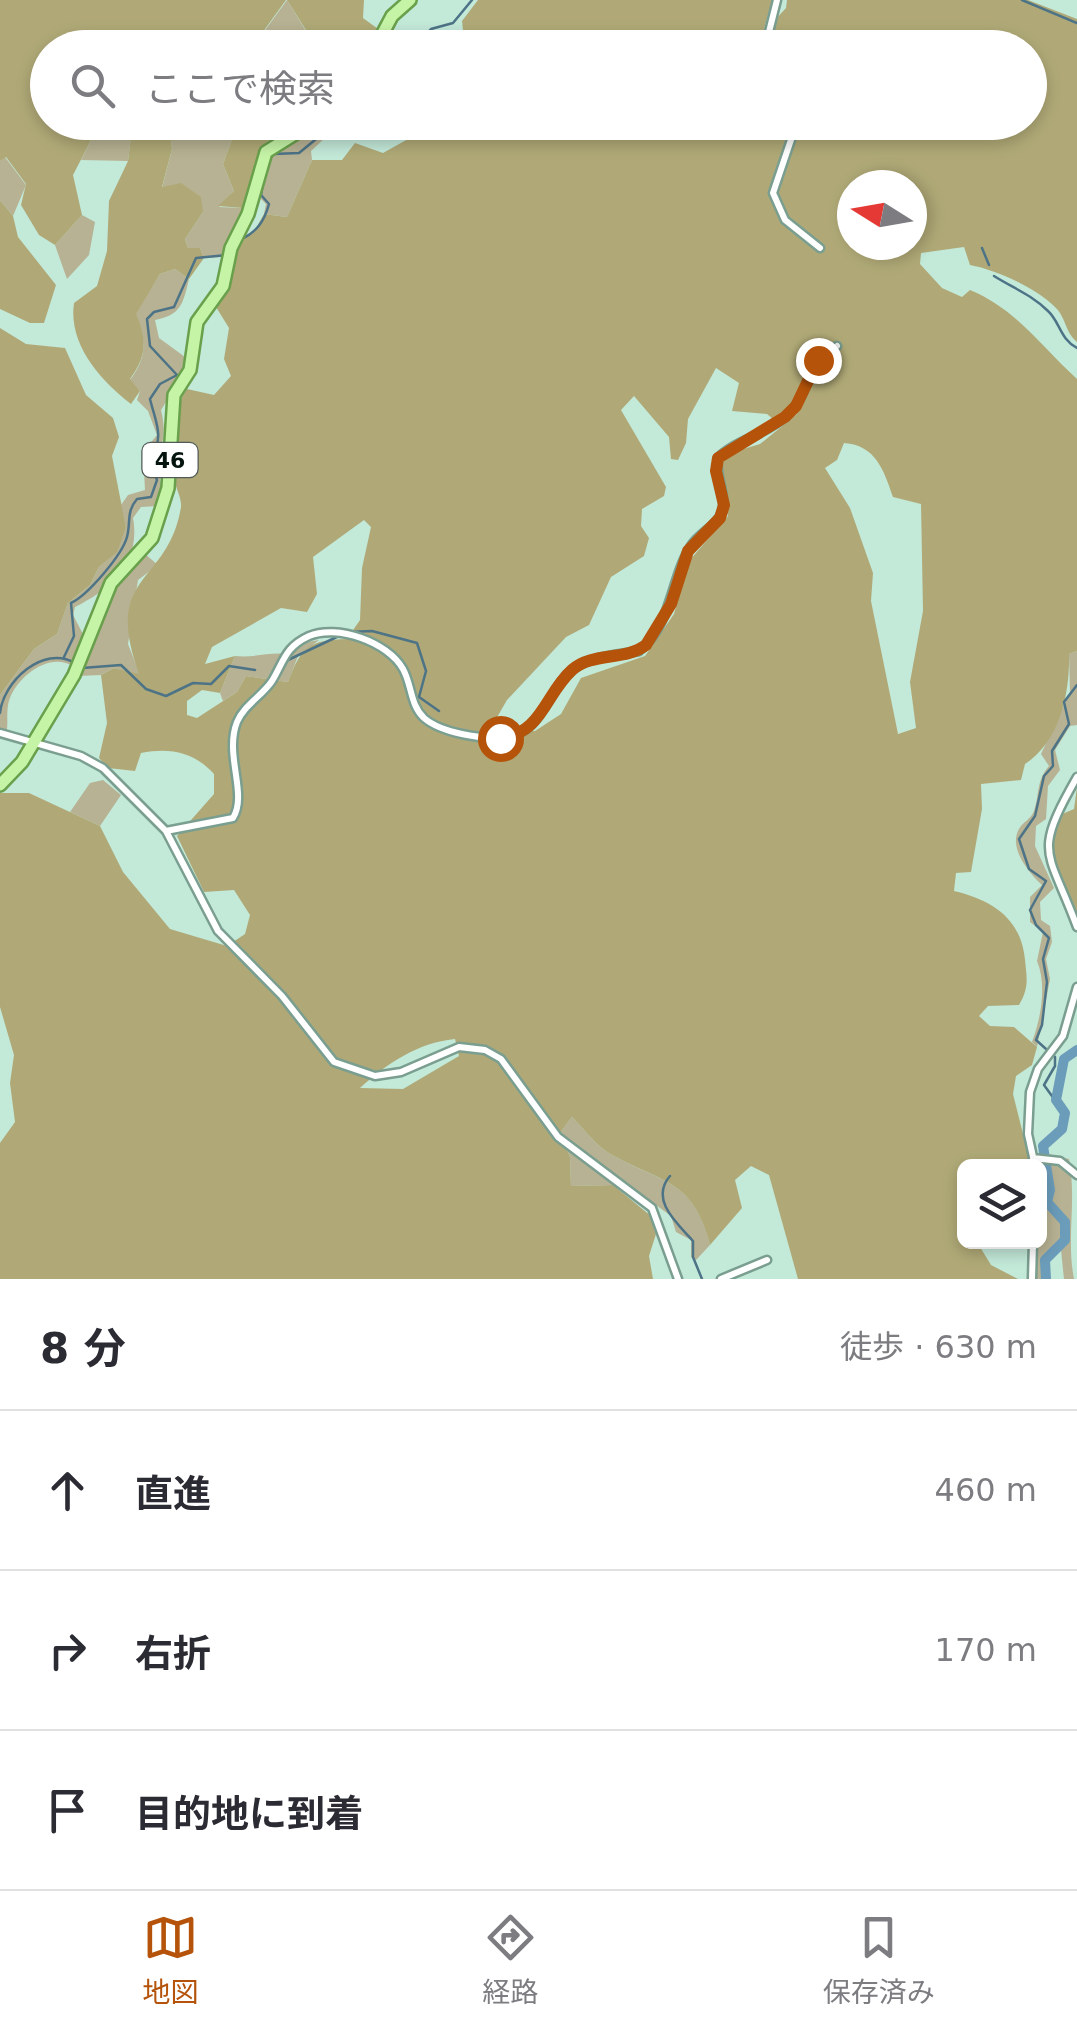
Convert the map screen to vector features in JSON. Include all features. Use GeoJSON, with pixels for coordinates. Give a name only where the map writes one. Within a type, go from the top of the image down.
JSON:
{"type":"FeatureCollection","features":[{"type":"Feature","properties":{"kind":"main road"},"geometry":{"type":"LineString","coordinates":[[385,30],[392,16],[410,0]]}},
{"type":"Feature","properties":{"kind":"main road","name":"46"},"geometry":{"type":"LineString","coordinates":[[34,744],[74,676],[112,583],[155,530],[168,488],[174,395],[190,370],[196,322],[223,286],[266,152],[285,140]]}},
{"type":"Feature","properties":{"kind":"main road"},"geometry":{"type":"LineString","coordinates":[[0,784],[34,744]]}},
{"type":"Feature","properties":{"kind":"street"},"geometry":{"type":"LineString","coordinates":[[770,30],[778,0]]}},
{"type":"Feature","properties":{"kind":"street"},"geometry":{"type":"LineString","coordinates":[[791,140],[774,193],[785,220],[820,248]]}},
{"type":"Feature","properties":{"kind":"street"},"geometry":{"type":"LineString","coordinates":[[166,832],[233,818],[240,800],[231,756],[236,724],[271,683],[283,654],[315,634],[334,630],[395,658],[405,672],[414,704],[424,718],[438,726],[500,738],[512,737],[536,721],[559,683],[576,666],[639,651],[671,604],[694,542],[720,518],[724,505],[716,471],[718,458],[785,417],[796,406],[811,368],[837,346]]}},
{"type":"Feature","properties":{"kind":"street"},"geometry":{"type":"LineString","coordinates":[[1,733],[81,756],[104,768],[166,832],[218,931],[282,996],[334,1062],[375,1076],[401,1072],[459,1047],[492,1053],[510,1067],[532,1106],[558,1137],[652,1208],[678,1279]]}},
{"type":"Feature","properties":{"kind":"street"},"geometry":{"type":"LineString","coordinates":[[1077,777],[1052,821],[1046,847],[1077,927]]}},
{"type":"Feature","properties":{"kind":"street"},"geometry":{"type":"LineString","coordinates":[[1039,1159],[1028,1134],[1030,1092],[1038,1069],[1063,1036],[1077,988]]}},
{"type":"Feature","properties":{"kind":"street"},"geometry":{"type":"LineString","coordinates":[[1047,1160],[1060,1161],[1077,1176]]}},
{"type":"Feature","properties":{"kind":"street"},"geometry":{"type":"LineString","coordinates":[[1032,1249],[1032,1279]]}},
{"type":"Feature","properties":{"kind":"street"},"geometry":{"type":"LineString","coordinates":[[721,1279],[767,1260]]}},
{"type":"Feature","properties":{"kind":"shaded area"},"geometry":{"type":"Polygon","coordinates":[[[0,0],[286,0],[264,30],[30,30],[30,140],[91,140],[73,175],[82,215],[55,245],[39,235],[21,205],[26,184],[6,157],[0,161],[0,0]]]}},
{"type":"Feature","properties":{"kind":"shaded area"},"geometry":{"type":"Polygon","coordinates":[[[287,0],[305,30],[265,30],[287,0]]]}},
{"type":"Feature","properties":{"kind":"shaded area"},"geometry":{"type":"Polygon","coordinates":[[[287,0],[364,0],[363,18],[378,29],[377,30],[306,30],[287,0]]]}},
{"type":"Feature","properties":{"kind":"shaded area"},"geometry":{"type":"Polygon","coordinates":[[[478,0],[772,0],[764,30],[463,30],[462,21],[478,0]]]}},
{"type":"Feature","properties":{"kind":"shaded area"},"geometry":{"type":"Polygon","coordinates":[[[787,0],[1028,0],[1077,19],[1077,342],[1048,301],[1016,281],[970,265],[964,247],[927,252],[927,170],[837,170],[837,260],[920,260],[942,288],[962,297],[970,290],[1001,307],[1077,379],[1077,651],[1069,654],[1065,700],[1055,729],[1047,743],[1025,764],[1021,780],[981,784],[982,809],[971,872],[956,873],[954,891],[981,900],[1002,913],[1018,933],[1025,960],[1026,983],[1019,1005],[988,1006],[979,1016],[990,1026],[1014,1027],[1037,1047],[1032,1065],[1016,1076],[1013,1094],[1029,1159],[957,1159],[957,1249],[981,1249],[991,1265],[1018,1279],[798,1279],[769,1175],[751,1166],[735,1180],[742,1208],[710,1245],[695,1207],[685,1195],[606,1152],[572,1117],[560,1133],[570,1157],[571,1186],[613,1185],[651,1216],[656,1234],[649,1256],[653,1279],[0,1279],[0,1143],[15,1122],[10,1083],[14,1055],[0,1007],[0,793],[29,793],[100,826],[123,872],[170,929],[227,946],[245,934],[250,915],[234,890],[204,892],[177,836],[214,794],[214,774],[190,756],[172,751],[141,753],[135,771],[108,768],[99,758],[107,723],[101,675],[114,668],[139,674],[128,616],[141,582],[174,533],[181,507],[174,478],[173,431],[182,398],[187,389],[214,395],[231,376],[224,359],[229,328],[216,307],[229,287],[238,240],[255,230],[264,214],[287,217],[312,160],[342,160],[355,143],[383,153],[406,140],[1047,140],[1047,30],[766,30],[786,8],[787,0]],[[716,368],[688,419],[686,443],[678,460],[671,459],[669,437],[634,396],[621,410],[666,487],[664,496],[642,509],[641,526],[649,538],[644,556],[611,577],[589,625],[566,637],[507,700],[492,726],[535,731],[561,714],[581,678],[645,656],[674,614],[689,561],[728,516],[721,467],[727,454],[760,444],[797,414],[791,406],[773,419],[767,414],[732,411],[739,383],[716,368]],[[844,443],[837,460],[825,468],[850,508],[873,573],[871,601],[898,734],[916,728],[910,682],[923,611],[921,504],[893,497],[877,461],[855,445],[844,443]],[[364,520],[313,557],[317,594],[307,612],[281,608],[212,647],[205,664],[235,656],[220,693],[202,690],[187,701],[187,715],[197,718],[237,692],[246,676],[288,682],[308,648],[324,641],[347,639],[360,620],[362,568],[371,527],[364,520]],[[455,1039],[428,1045],[392,1063],[360,1088],[403,1089],[459,1056],[455,1039]]]}},
{"type":"Feature","properties":{"kind":"shaded area"},"geometry":{"type":"Polygon","coordinates":[[[91,140],[130,140],[128,161],[81,160],[91,140]]]}},
{"type":"Feature","properties":{"kind":"shaded area"},"geometry":{"type":"Polygon","coordinates":[[[130,140],[171,140],[162,187],[181,183],[201,197],[203,212],[185,239],[188,248],[200,248],[204,258],[189,279],[175,269],[160,274],[136,314],[143,348],[140,363],[130,379],[140,391],[131,404],[89,360],[73,318],[74,303],[97,286],[107,251],[109,201],[128,161],[130,140]]]}},
{"type":"Feature","properties":{"kind":"shaded area"},"geometry":{"type":"Polygon","coordinates":[[[171,140],[232,140],[223,164],[234,191],[219,207],[243,208],[222,257],[204,258],[200,248],[188,248],[185,239],[203,212],[162,188],[171,140]]]}},
{"type":"Feature","properties":{"kind":"shaded area"},"geometry":{"type":"Polygon","coordinates":[[[232,140],[275,140],[262,148],[243,208],[218,206],[234,191],[223,164],[232,140]]]}},
{"type":"Feature","properties":{"kind":"shaded area"},"geometry":{"type":"Polygon","coordinates":[[[294,140],[323,140],[311,151],[312,160],[287,217],[264,214],[266,204],[258,196],[267,157],[294,140]]]}},
{"type":"Feature","properties":{"kind":"shaded area"},"geometry":{"type":"Polygon","coordinates":[[[5,157],[26,185],[13,216],[0,200],[0,161],[5,157]]]}},
{"type":"Feature","properties":{"kind":"shaded area"},"geometry":{"type":"Polygon","coordinates":[[[0,200],[13,216],[18,237],[56,285],[44,323],[30,323],[0,309],[0,200]]]}},
{"type":"Feature","properties":{"kind":"shaded area"},"geometry":{"type":"Polygon","coordinates":[[[82,215],[95,222],[89,255],[67,279],[55,245],[82,215]]]}},
{"type":"Feature","properties":{"kind":"shaded area"},"geometry":{"type":"Polygon","coordinates":[[[175,269],[189,279],[182,302],[170,315],[155,320],[159,338],[185,357],[182,376],[161,410],[158,506],[141,507],[133,518],[133,548],[121,572],[101,592],[75,607],[73,615],[85,638],[74,667],[56,662],[28,674],[10,698],[7,730],[0,728],[0,695],[34,649],[57,634],[68,603],[90,585],[99,567],[116,552],[126,528],[121,505],[128,495],[145,490],[143,452],[157,435],[148,411],[137,400],[140,391],[130,380],[140,364],[143,348],[135,314],[160,274],[175,269]]]}},
{"type":"Feature","properties":{"kind":"shaded area"},"geometry":{"type":"Polygon","coordinates":[[[0,328],[26,344],[65,348],[86,395],[113,418],[119,437],[112,456],[126,528],[117,552],[99,567],[90,585],[68,603],[57,634],[34,649],[0,695],[0,328]]]}},
{"type":"Feature","properties":{"kind":"shaded area"},"geometry":{"type":"Polygon","coordinates":[[[145,554],[158,565],[138,580],[128,644],[140,675],[114,668],[101,675],[78,676],[113,589],[145,554]]]}},
{"type":"Feature","properties":{"kind":"shaded area"},"geometry":{"type":"Polygon","coordinates":[[[319,640],[298,656],[288,682],[246,676],[237,692],[223,701],[220,693],[235,656],[287,654],[302,643],[319,640]]]}},
{"type":"Feature","properties":{"kind":"shaded area"},"geometry":{"type":"Polygon","coordinates":[[[1077,651],[1077,725],[1070,726],[1055,750],[1060,770],[1048,786],[1046,819],[1036,826],[1035,846],[1054,888],[1040,902],[1041,920],[1050,926],[1052,942],[1046,959],[1050,979],[1037,1047],[1032,1042],[1042,1001],[1037,961],[1043,932],[1030,922],[1030,897],[1042,885],[1021,860],[1016,836],[1034,811],[1040,782],[1049,766],[1041,754],[1070,692],[1069,654],[1077,651]]]}},
{"type":"Feature","properties":{"kind":"shaded area"},"geometry":{"type":"Polygon","coordinates":[[[103,780],[121,795],[100,826],[70,812],[90,783],[103,780]]]}},
{"type":"Feature","properties":{"kind":"shaded area"},"geometry":{"type":"Polygon","coordinates":[[[1077,787],[1077,918],[1056,867],[1054,842],[1060,815],[1074,809],[1077,787]]]}},
{"type":"Feature","properties":{"kind":"shaded area"},"geometry":{"type":"Polygon","coordinates":[[[572,1117],[606,1152],[686,1195],[704,1224],[710,1245],[696,1260],[691,1257],[691,1240],[676,1232],[671,1216],[620,1179],[613,1185],[571,1186],[570,1157],[560,1133],[572,1117]]]}},
{"type":"Feature","properties":{"kind":"shaded area"},"geometry":{"type":"Polygon","coordinates":[[[1047,1154],[1069,1159],[1074,1279],[1064,1279],[1061,1250],[1048,1258],[1048,1279],[1035,1279],[1036,1249],[1047,1249],[1047,1154]]]}},
{"type":"Feature","properties":{"kind":"waterway"},"geometry":{"type":"LineString","coordinates":[[430,30],[453,23],[472,0]]}},
{"type":"Feature","properties":{"kind":"waterway"},"geometry":{"type":"LineString","coordinates":[[1022,0],[1077,23]]}},
{"type":"Feature","properties":{"kind":"waterway"},"geometry":{"type":"LineString","coordinates":[[269,161],[273,154],[299,153],[315,140]]}},
{"type":"Feature","properties":{"kind":"waterway"},"geometry":{"type":"LineString","coordinates":[[242,239],[259,225],[267,210],[269,204],[261,195],[263,183]]}},
{"type":"Feature","properties":{"kind":"waterway"},"geometry":{"type":"LineString","coordinates":[[982,248],[989,265]]}},
{"type":"Feature","properties":{"kind":"waterway"},"geometry":{"type":"LineString","coordinates":[[64,657],[74,636],[71,603],[95,583],[119,554],[134,504],[137,499],[151,497],[157,480],[150,461],[158,437],[150,399],[160,384],[177,375],[150,346],[147,319],[154,312],[174,307],[196,258],[227,255]]}},
{"type":"Feature","properties":{"kind":"waterway"},"geometry":{"type":"LineString","coordinates":[[994,276],[1042,305],[1077,348]]}},
{"type":"Feature","properties":{"kind":"waterway"},"geometry":{"type":"LineString","coordinates":[[349,632],[372,631],[417,643],[426,671],[419,697],[439,711]]}},
{"type":"Feature","properties":{"kind":"waterway"},"geometry":{"type":"LineString","coordinates":[[288,660],[341,635]]}},
{"type":"Feature","properties":{"kind":"waterway"},"geometry":{"type":"LineString","coordinates":[[0,713],[8,689],[27,669],[50,658],[75,663]]}},
{"type":"Feature","properties":{"kind":"waterway"},"geometry":{"type":"LineString","coordinates":[[82,668],[121,665],[146,689],[166,696],[193,683],[211,684],[229,666],[255,670]]}},
{"type":"Feature","properties":{"kind":"waterway"},"geometry":{"type":"LineString","coordinates":[[1057,1103],[1044,1085],[1055,1066],[1055,1057],[1036,1040],[1042,1025],[1047,982],[1043,959],[1049,938],[1036,925],[1030,910],[1046,881],[1029,869],[1019,839],[1035,816],[1044,776],[1053,766],[1052,751],[1069,724],[1064,702],[1077,685]]}},
{"type":"Feature","properties":{"kind":"waterway"},"geometry":{"type":"LineString","coordinates":[[1046,1279],[1045,1260],[1065,1240],[1065,1222],[1047,1202],[1050,1190],[1043,1146],[1062,1129],[1065,1113],[1056,1100],[1064,1059],[1077,1050]]}},
{"type":"Feature","properties":{"kind":"waterway"},"geometry":{"type":"LineString","coordinates":[[670,1176],[664,1185],[664,1203],[693,1241],[693,1257],[702,1279]]}},
{"type":"Feature","properties":{"kind":"route"},"geometry":{"type":"LineString","coordinates":[[500,738],[512,737],[536,721],[559,683],[576,666],[639,651],[646,645],[671,604],[688,551],[720,518],[724,505],[716,471],[718,458],[785,417],[796,406],[818,360]]}}]}
